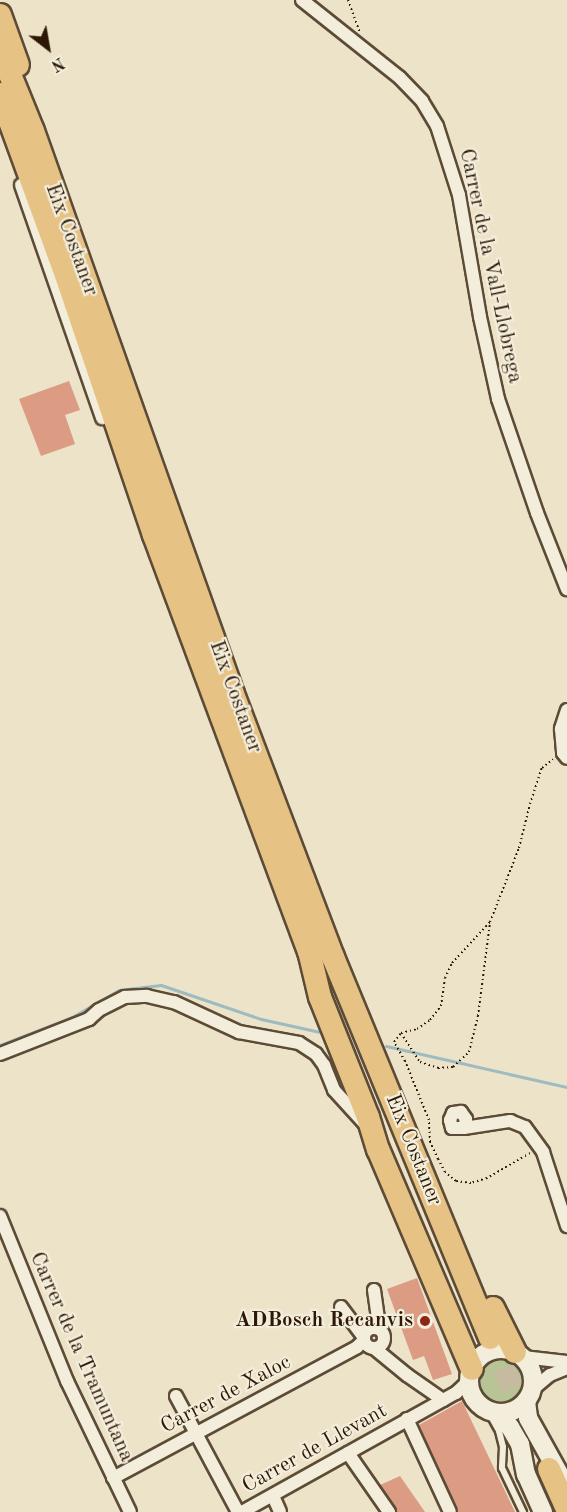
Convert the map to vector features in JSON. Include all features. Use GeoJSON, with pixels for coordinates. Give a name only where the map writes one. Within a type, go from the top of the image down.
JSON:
{"type":"FeatureCollection","features":[{"type":"Feature","properties":{"kind":"highway"},"geometry":{"type":"LineString","coordinates":[[0,15],[194,566],[212,637]]}},
{"type":"Feature","properties":{"kind":"highway","name":"Eix Costaner"},"geometry":{"type":"LineString","coordinates":[[0,50],[33,131],[212,637],[333,957],[473,1370]]}},
{"type":"Feature","properties":{"kind":"highway"},"geometry":{"type":"LineString","coordinates":[[0,94],[69,284],[154,536],[309,951],[320,997],[368,1117],[378,1149],[473,1370]]}},
{"type":"Feature","properties":{"kind":"highway"},"geometry":{"type":"LineString","coordinates":[[112,444],[154,536]]}},
{"type":"Feature","properties":{"kind":"highway","name":"Eix Costaner"},"geometry":{"type":"LineString","coordinates":[[309,951],[473,1370]]}},
{"type":"Feature","properties":{"kind":"highway"},"geometry":{"type":"LineString","coordinates":[[333,957],[349,976],[431,1173],[519,1355]]}},
{"type":"Feature","properties":{"kind":"highway"},"geometry":{"type":"LineString","coordinates":[[555,1512],[543,1472],[567,1509]]}},
{"type":"Feature","properties":{"kind":"main road"},"geometry":{"type":"LineString","coordinates":[[543,1512],[526,1474],[520,1444],[493,1412],[473,1370],[487,1353],[501,1349],[519,1355],[532,1373],[528,1418],[567,1489]]}},
{"type":"Feature","properties":{"kind":"main road"},"geometry":{"type":"LineString","coordinates":[[493,1412],[516,1410],[529,1396]]}},
{"type":"Feature","properties":{"kind":"street","name":"Carrer de la Vall-Llobrega"},"geometry":{"type":"LineString","coordinates":[[302,0],[366,49],[422,101],[437,126],[446,148],[459,195],[480,317],[498,399],[537,513],[567,588]]}},
{"type":"Feature","properties":{"kind":"street"},"geometry":{"type":"LineString","coordinates":[[0,124],[112,444]]}},
{"type":"Feature","properties":{"kind":"street"},"geometry":{"type":"LineString","coordinates":[[565,756],[561,729],[567,710]]}},
{"type":"Feature","properties":{"kind":"street"},"geometry":{"type":"LineString","coordinates":[[0,1054],[89,1019],[99,1010],[125,997],[147,996],[174,1002],[239,1032],[299,1043],[316,1054],[324,1065],[334,1090],[362,1120],[378,1149]]}},
{"type":"Feature","properties":{"kind":"street"},"geometry":{"type":"LineString","coordinates":[[464,1128],[510,1121],[525,1127],[543,1152],[567,1226]]}},
{"type":"Feature","properties":{"kind":"street","name":"Carrer de la Tramuntana"},"geometry":{"type":"LineString","coordinates":[[0,1216],[67,1381],[130,1512]]}},
{"type":"Feature","properties":{"kind":"street"},"geometry":{"type":"LineString","coordinates":[[366,1338],[378,1317],[374,1290]]}},
{"type":"Feature","properties":{"kind":"street"},"geometry":{"type":"LineString","coordinates":[[341,1307],[366,1338],[389,1361],[443,1400]]}},
{"type":"Feature","properties":{"kind":"street"},"geometry":{"type":"LineString","coordinates":[[366,1338],[382,1330],[389,1361]]}},
{"type":"Feature","properties":{"kind":"street","name":"Carrer de Xaloc"},"geometry":{"type":"LineString","coordinates":[[113,1478],[366,1338]]}},
{"type":"Feature","properties":{"kind":"street"},"geometry":{"type":"LineString","coordinates":[[519,1355],[567,1362]]}},
{"type":"Feature","properties":{"kind":"street"},"geometry":{"type":"LineString","coordinates":[[529,1396],[550,1375],[567,1368]]}},
{"type":"Feature","properties":{"kind":"street","name":"Carrer de Llevant"},"geometry":{"type":"LineString","coordinates":[[240,1512],[273,1496],[443,1400],[473,1370]]}},
{"type":"Feature","properties":{"kind":"street"},"geometry":{"type":"LineString","coordinates":[[176,1396],[240,1512]]}},
{"type":"Feature","properties":{"kind":"street","name":"Carrer de Llevant"},"geometry":{"type":"LineString","coordinates":[[407,1419],[450,1512]]}},
{"type":"Feature","properties":{"kind":"street"},"geometry":{"type":"LineString","coordinates":[[348,1453],[389,1512]]}},
{"type":"Feature","properties":{"kind":"street"},"geometry":{"type":"LineString","coordinates":[[273,1496],[280,1512]]}},
{"type":"Feature","properties":{"kind":"lane"},"geometry":{"type":"LineString","coordinates":[[493,1412],[503,1447],[502,1468],[523,1512]]}},
{"type":"Feature","properties":{"kind":"path"},"geometry":{"type":"LineString","coordinates":[[348,0],[366,49]]}},
{"type":"Feature","properties":{"kind":"path"},"geometry":{"type":"LineString","coordinates":[[402,1033],[420,1062],[438,1068],[453,1067],[469,1052],[478,1016],[490,922],[519,848],[530,804],[543,768],[565,756]]}},
{"type":"Feature","properties":{"kind":"path"},"geometry":{"type":"LineString","coordinates":[[490,922],[452,963],[445,978],[441,1006],[430,1020],[417,1029],[402,1033],[394,1042],[429,1120],[430,1142],[445,1172],[456,1181],[471,1183],[487,1178],[531,1152],[536,1140]]}},
{"type":"Feature","properties":{"kind":"green space"},"geometry":{"type":"Polygon","coordinates":[[[502,1356],[520,1363],[527,1381],[520,1399],[502,1406],[484,1399],[477,1381],[484,1363],[502,1356]]]}},
{"type":"Feature","properties":{"kind":"building"},"geometry":{"type":"Polygon","coordinates":[[[69,381],[80,410],[65,415],[75,444],[41,456],[19,399],[69,381]]]}},
{"type":"Feature","properties":{"kind":"building"},"geometry":{"type":"Polygon","coordinates":[[[417,1278],[452,1374],[433,1380],[424,1356],[413,1360],[387,1289],[417,1278]]]}},
{"type":"Feature","properties":{"kind":"building"},"geometry":{"type":"Polygon","coordinates":[[[462,1401],[515,1512],[458,1512],[419,1425],[462,1401]]]}},
{"type":"Feature","properties":{"kind":"building"},"geometry":{"type":"Polygon","coordinates":[[[400,1476],[425,1512],[397,1512],[380,1485],[400,1476]]]}},
{"type":"Feature","properties":{"kind":"waterway"},"geometry":{"type":"LineString","coordinates":[[0,1045],[72,1017],[119,990],[161,985],[261,1019],[324,1033]]}},
{"type":"Feature","properties":{"kind":"waterway"},"geometry":{"type":"LineString","coordinates":[[386,1046],[567,1087]]}},
{"type":"Feature","properties":{"kind":"tunnel"},"geometry":{"type":"LineString","coordinates":[[490,1338],[530,1427]]}},
{"type":"Feature","properties":{"kind":"tunnel"},"geometry":{"type":"LineString","coordinates":[[520,1438],[538,1475]]}},
{"type":"Feature","properties":{"kind":"place","name":"ADBosch Recanvis"},"geometry":{"type":"Point","coordinates":[425,1321]}}]}
